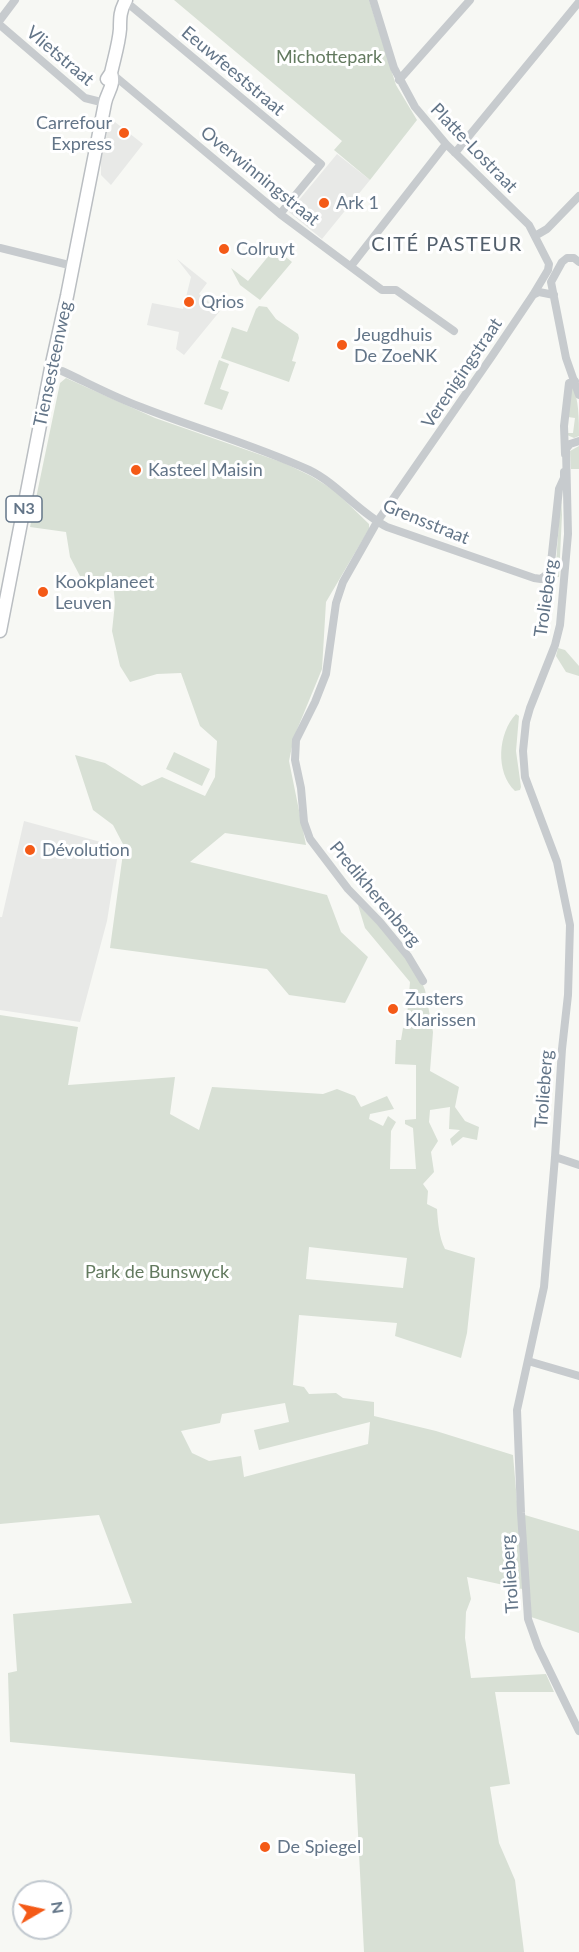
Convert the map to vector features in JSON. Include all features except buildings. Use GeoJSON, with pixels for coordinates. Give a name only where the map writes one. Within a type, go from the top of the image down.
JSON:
{"type":"FeatureCollection","features":[{"type":"Feature","properties":{"kind":"main road","name":"Tiensesteenweg"},"geometry":{"type":"LineString","coordinates":[[0,631],[105,100],[113,80],[111,73],[120,28],[121,8],[125,0]]}},
{"type":"Feature","properties":{"kind":"street"},"geometry":{"type":"LineString","coordinates":[[0,20],[15,0]]}},
{"type":"Feature","properties":{"kind":"street","name":"Eeuwfeeststraat"},"geometry":{"type":"LineString","coordinates":[[125,0],[321,164],[280,214]]}},
{"type":"Feature","properties":{"kind":"street","name":"Platte-Lostraat"},"geometry":{"type":"LineString","coordinates":[[372,0],[399,80],[421,115],[446,144],[539,234]]}},
{"type":"Feature","properties":{"kind":"street"},"geometry":{"type":"LineString","coordinates":[[399,80],[470,0]]}},
{"type":"Feature","properties":{"kind":"street"},"geometry":{"type":"LineString","coordinates":[[455,153],[579,2]]}},
{"type":"Feature","properties":{"kind":"street","name":"Vlietstraat"},"geometry":{"type":"LineString","coordinates":[[0,25],[85,98],[105,100]]}},
{"type":"Feature","properties":{"kind":"street","name":"Overwinningstraat"},"geometry":{"type":"LineString","coordinates":[[111,73],[280,214],[382,290],[396,290],[454,331]]}},
{"type":"Feature","properties":{"kind":"street"},"geometry":{"type":"LineString","coordinates":[[351,266],[446,144]]}},
{"type":"Feature","properties":{"kind":"street"},"geometry":{"type":"LineString","coordinates":[[539,234],[579,196]]}},
{"type":"Feature","properties":{"kind":"street","name":"Verenigingstraat"},"geometry":{"type":"LineString","coordinates":[[377,522],[462,400],[548,270],[549,264],[539,234]]}},
{"type":"Feature","properties":{"kind":"street"},"geometry":{"type":"LineString","coordinates":[[0,248],[73,266]]}},
{"type":"Feature","properties":{"kind":"street"},"geometry":{"type":"LineString","coordinates":[[577,260],[567,258],[552,278],[566,358],[579,395]]}},
{"type":"Feature","properties":{"kind":"street"},"geometry":{"type":"LineString","coordinates":[[533,295],[539,292],[554,295]]}},
{"type":"Feature","properties":{"kind":"street","name":"Grensstraat"},"geometry":{"type":"LineString","coordinates":[[51,368],[140,407],[284,459],[312,472],[377,522],[463,554],[541,579],[550,572],[552,566],[559,489],[564,478],[566,449],[564,426],[569,383],[574,381]]}},
{"type":"Feature","properties":{"kind":"street"},"geometry":{"type":"LineString","coordinates":[[566,449],[570,444],[579,441]]}},
{"type":"Feature","properties":{"kind":"street","name":"Trolieberg"},"geometry":{"type":"LineString","coordinates":[[566,449],[568,534],[560,625],[555,645],[530,708],[523,751],[525,777],[556,862],[575,925],[562,1049],[544,1287],[517,1410],[528,1619],[538,1647],[579,1731]]}},
{"type":"Feature","properties":{"kind":"street","name":"Predikherenberg"},"geometry":{"type":"LineString","coordinates":[[377,522],[343,582],[336,603],[326,674],[296,741],[295,760],[304,822],[310,839],[348,889],[380,922],[408,956],[423,981]]}},
{"type":"Feature","properties":{"kind":"street"},"geometry":{"type":"LineString","coordinates":[[555,1157],[579,1165]]}},
{"type":"Feature","properties":{"kind":"street"},"geometry":{"type":"LineString","coordinates":[[528,1361],[579,1376]]}},
{"type":"Feature","properties":{"kind":"shaded area"},"geometry":{"type":"Polygon","coordinates":[[[110,119],[143,144],[111,185],[101,175],[101,161],[110,119]]]}},
{"type":"Feature","properties":{"kind":"shaded area","name":"Ark 1"},"geometry":{"type":"Polygon","coordinates":[[[337,154],[370,180],[322,239],[289,212],[337,154]]]}},
{"type":"Feature","properties":{"kind":"shaded area"},"geometry":{"type":"Polygon","coordinates":[[[177,259],[207,283],[199,294],[220,311],[184,355],[176,349],[179,332],[147,325],[152,303],[183,309],[191,277],[177,259]]]}},
{"type":"Feature","properties":{"kind":"shaded area"},"geometry":{"type":"Polygon","coordinates":[[[24,821],[119,847],[107,921],[80,1022],[0,1010],[0,917],[2,917],[24,821]]]}},
{"type":"Feature","properties":{"kind":"green space","name":"Michottepark"},"geometry":{"type":"Polygon","coordinates":[[[174,0],[369,0],[396,85],[417,120],[370,180],[334,150],[342,141],[174,0]]]}},
{"type":"Feature","properties":{"kind":"green space"},"geometry":{"type":"Polygon","coordinates":[[[275,248],[292,262],[260,300],[240,285],[231,268],[248,281],[275,248]]]}},
{"type":"Feature","properties":{"kind":"green space"},"geometry":{"type":"Polygon","coordinates":[[[259,306],[267,307],[276,319],[298,334],[299,338],[292,361],[296,362],[289,382],[221,358],[232,327],[247,332],[259,306]]]}},
{"type":"Feature","properties":{"kind":"green space"},"geometry":{"type":"Polygon","coordinates":[[[219,360],[229,364],[220,389],[229,392],[222,410],[204,404],[219,360]]]}},
{"type":"Feature","properties":{"kind":"green space"},"geometry":{"type":"Polygon","coordinates":[[[66,378],[155,418],[284,463],[311,476],[334,490],[369,524],[369,529],[326,602],[322,669],[294,737],[289,761],[306,845],[225,833],[190,862],[327,895],[341,932],[368,957],[345,1003],[289,995],[267,969],[110,948],[124,846],[113,825],[93,810],[75,755],[105,763],[142,786],[162,777],[205,796],[215,777],[217,741],[200,726],[181,673],[157,674],[130,682],[120,666],[112,631],[115,603],[113,583],[81,578],[70,557],[66,532],[30,527],[60,383],[66,378]]]}},
{"type":"Feature","properties":{"kind":"green space"},"geometry":{"type":"Polygon","coordinates":[[[572,385],[579,423],[579,436],[574,438],[567,435],[567,433],[573,433],[575,418],[568,417],[572,385]]]}},
{"type":"Feature","properties":{"kind":"green space"},"geometry":{"type":"Polygon","coordinates":[[[579,446],[579,469],[571,469],[570,451],[579,446]]]}},
{"type":"Feature","properties":{"kind":"green space"},"geometry":{"type":"Polygon","coordinates":[[[561,494],[559,577],[555,577],[561,494]]]}},
{"type":"Feature","properties":{"kind":"green space"},"geometry":{"type":"Polygon","coordinates":[[[558,648],[565,650],[579,666],[579,676],[566,672],[556,656],[558,648]]]}},
{"type":"Feature","properties":{"kind":"green space"},"geometry":{"type":"Polygon","coordinates":[[[516,714],[519,716],[516,751],[521,787],[520,790],[515,791],[504,774],[501,752],[505,731],[516,714]]]}},
{"type":"Feature","properties":{"kind":"green space"},"geometry":{"type":"Polygon","coordinates":[[[174,752],[210,769],[202,786],[166,769],[174,752]]]}},
{"type":"Feature","properties":{"kind":"green space","name":"Park de Bunswyck"},"geometry":{"type":"Polygon","coordinates":[[[358,905],[389,936],[417,970],[425,990],[433,1032],[430,1071],[459,1087],[455,1107],[465,1121],[479,1127],[477,1140],[463,1137],[452,1146],[450,1139],[460,1130],[449,1129],[450,1107],[430,1110],[429,1122],[438,1141],[431,1152],[434,1172],[423,1184],[428,1191],[427,1204],[437,1209],[440,1235],[445,1249],[475,1258],[467,1333],[461,1358],[395,1336],[397,1323],[299,1315],[293,1385],[304,1387],[309,1394],[336,1393],[343,1398],[374,1402],[374,1416],[436,1431],[513,1455],[518,1513],[579,1531],[579,1633],[531,1617],[530,1595],[522,1589],[467,1577],[471,1599],[466,1612],[465,1638],[471,1678],[546,1674],[554,1692],[495,1692],[510,1784],[490,1787],[499,1843],[515,1880],[524,1952],[364,1952],[355,1774],[10,1742],[8,1673],[17,1671],[13,1614],[132,1603],[99,1515],[0,1524],[0,1015],[78,1027],[68,1085],[175,1077],[170,1114],[199,1130],[212,1087],[323,1094],[337,1089],[355,1096],[361,1107],[387,1096],[394,1109],[370,1114],[369,1119],[383,1126],[388,1116],[396,1122],[391,1131],[390,1169],[416,1169],[413,1128],[405,1124],[405,1120],[416,1119],[416,1065],[395,1064],[396,1040],[401,1040],[403,1028],[406,1028],[410,982],[365,928],[358,905]],[[309,1247],[306,1279],[403,1288],[407,1258],[309,1247]],[[285,1403],[222,1414],[220,1423],[181,1431],[192,1453],[209,1461],[241,1456],[244,1477],[368,1444],[370,1422],[259,1450],[254,1430],[289,1422],[285,1403]]]}},
{"type":"Feature","properties":{"kind":"place","name":"Carrefour Express"},"geometry":{"type":"Point","coordinates":[124,133]}},
{"type":"Feature","properties":{"kind":"place","name":"Ark 1"},"geometry":{"type":"Point","coordinates":[324,203]}},
{"type":"Feature","properties":{"kind":"place","name":"Colruyt"},"geometry":{"type":"Point","coordinates":[224,249]}},
{"type":"Feature","properties":{"kind":"place","name":"Qrios"},"geometry":{"type":"Point","coordinates":[189,302]}},
{"type":"Feature","properties":{"kind":"place","name":"Jeugdhuis De ZoeNK"},"geometry":{"type":"Point","coordinates":[342,345]}},
{"type":"Feature","properties":{"kind":"place","name":"Kasteel Maisin"},"geometry":{"type":"Point","coordinates":[136,470]}},
{"type":"Feature","properties":{"kind":"place","name":"Kookplaneet Leuven"},"geometry":{"type":"Point","coordinates":[43,592]}},
{"type":"Feature","properties":{"kind":"place","name":"Dévolution"},"geometry":{"type":"Point","coordinates":[30,850]}},
{"type":"Feature","properties":{"kind":"place","name":"Zusters Klarissen"},"geometry":{"type":"Point","coordinates":[393,1009]}},
{"type":"Feature","properties":{"kind":"place","name":"De Spiegel"},"geometry":{"type":"Point","coordinates":[265,1847]}},
{"type":"Feature","properties":{"kind":"district","name":"CITÉ PASTEUR"},"geometry":{"type":"Point","coordinates":[447,245]}}]}
